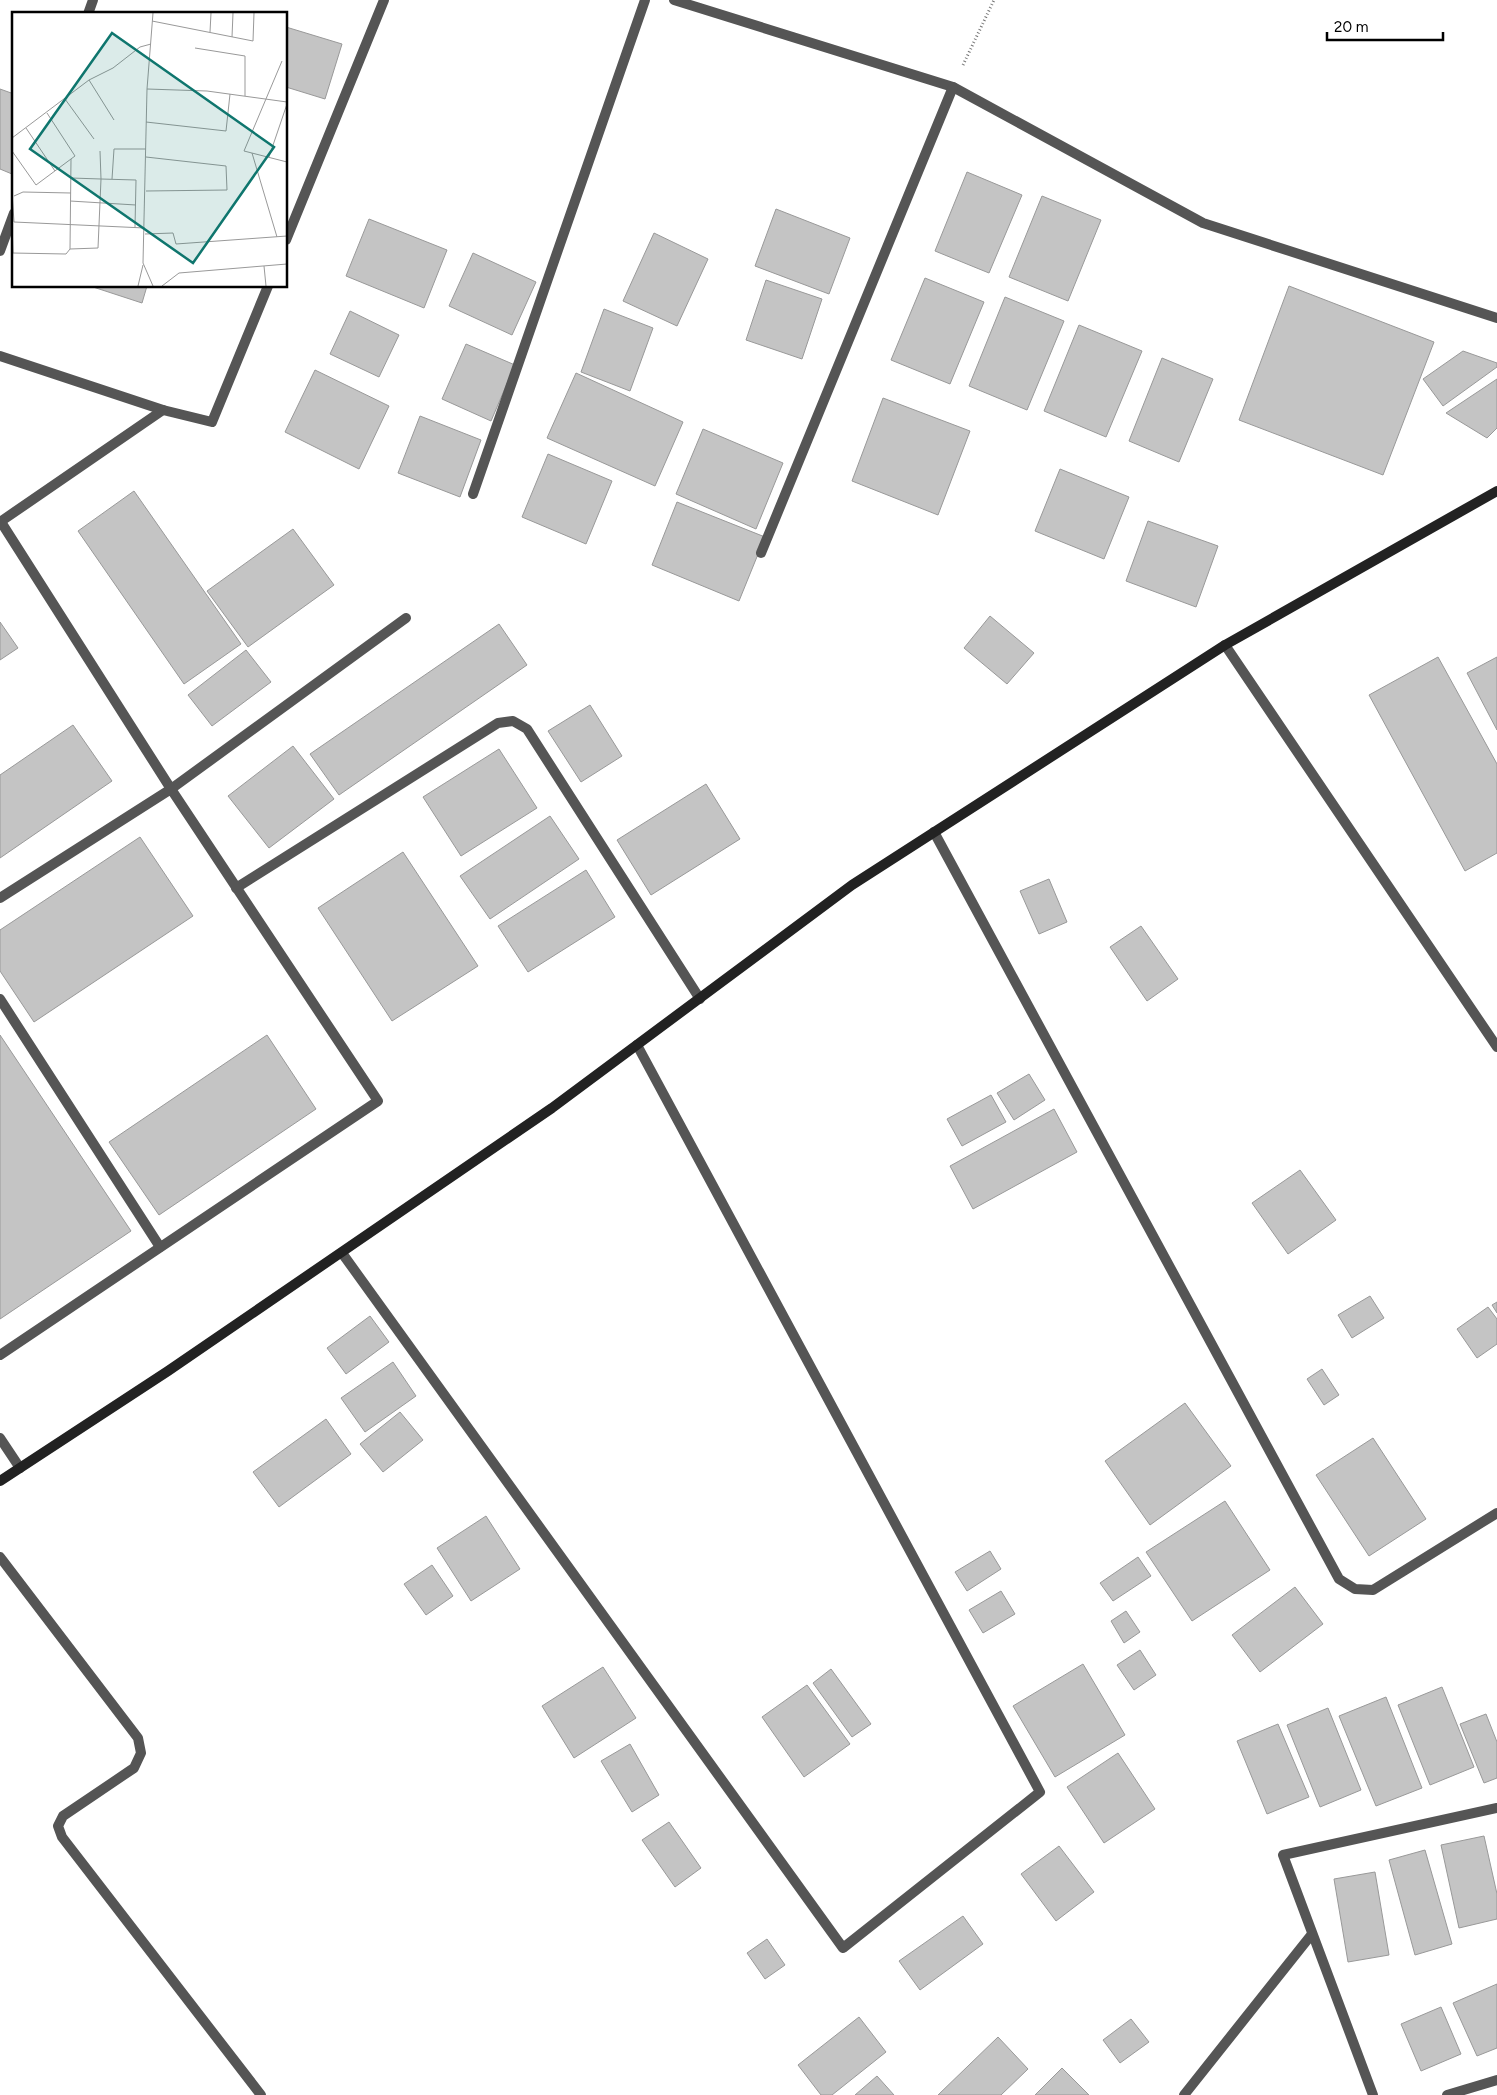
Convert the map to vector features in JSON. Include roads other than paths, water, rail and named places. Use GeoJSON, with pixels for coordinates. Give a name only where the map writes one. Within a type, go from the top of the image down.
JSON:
{"type":"FeatureCollection","features":[{"type":"Feature","properties":{"kind":"main road"},"geometry":{"type":"LineString","coordinates":[[0,1481],[342,1253],[552,1108],[852,885],[1225,645],[1497,491]]}},
{"type":"Feature","properties":{"kind":"street"},"geometry":{"type":"LineString","coordinates":[[89,12],[93,0]]}},
{"type":"Feature","properties":{"kind":"street"},"geometry":{"type":"LineString","coordinates":[[288,235],[384,0]]}},
{"type":"Feature","properties":{"kind":"street"},"geometry":{"type":"LineString","coordinates":[[473,494],[645,0]]}},
{"type":"Feature","properties":{"kind":"street"},"geometry":{"type":"LineString","coordinates":[[674,0],[953,87],[1203,223],[1497,318]]}},
{"type":"Feature","properties":{"kind":"street"},"geometry":{"type":"LineString","coordinates":[[761,554],[953,87]]}},
{"type":"Feature","properties":{"kind":"street"},"geometry":{"type":"LineString","coordinates":[[0,251],[12,218]]}},
{"type":"Feature","properties":{"kind":"street"},"geometry":{"type":"LineString","coordinates":[[0,356],[163,410],[212,422],[267,288]]}},
{"type":"Feature","properties":{"kind":"street"},"geometry":{"type":"LineString","coordinates":[[0,1355],[378,1101],[171,789],[1,522],[163,410]]}},
{"type":"Feature","properties":{"kind":"street"},"geometry":{"type":"LineString","coordinates":[[0,898],[171,789],[406,618]]}},
{"type":"Feature","properties":{"kind":"street"},"geometry":{"type":"LineString","coordinates":[[1225,645],[1497,1047]]}},
{"type":"Feature","properties":{"kind":"street"},"geometry":{"type":"LineString","coordinates":[[236,888],[498,723],[512,721],[527,729],[700,999]]}},
{"type":"Feature","properties":{"kind":"street"},"geometry":{"type":"LineString","coordinates":[[934,832],[1339,1579],[1355,1589],[1373,1590],[1497,1513]]}},
{"type":"Feature","properties":{"kind":"street"},"geometry":{"type":"LineString","coordinates":[[0,999],[160,1248]]}},
{"type":"Feature","properties":{"kind":"street"},"geometry":{"type":"LineString","coordinates":[[342,1253],[843,1948],[1040,1792],[637,1046]]}},
{"type":"Feature","properties":{"kind":"street"},"geometry":{"type":"LineString","coordinates":[[0,1438],[20,1468]]}},
{"type":"Feature","properties":{"kind":"street"},"geometry":{"type":"LineString","coordinates":[[0,1557],[138,1738],[141,1753],[134,1768],[63,1816],[58,1826],[62,1837],[261,2095]]}},
{"type":"Feature","properties":{"kind":"street"},"geometry":{"type":"LineString","coordinates":[[1373,2095],[1283,1855],[1497,1808]]}},
{"type":"Feature","properties":{"kind":"street"},"geometry":{"type":"LineString","coordinates":[[1184,2095],[1312,1934]]}},
{"type":"Feature","properties":{"kind":"street"},"geometry":{"type":"LineString","coordinates":[[1447,2095],[1497,2080]]}}]}
